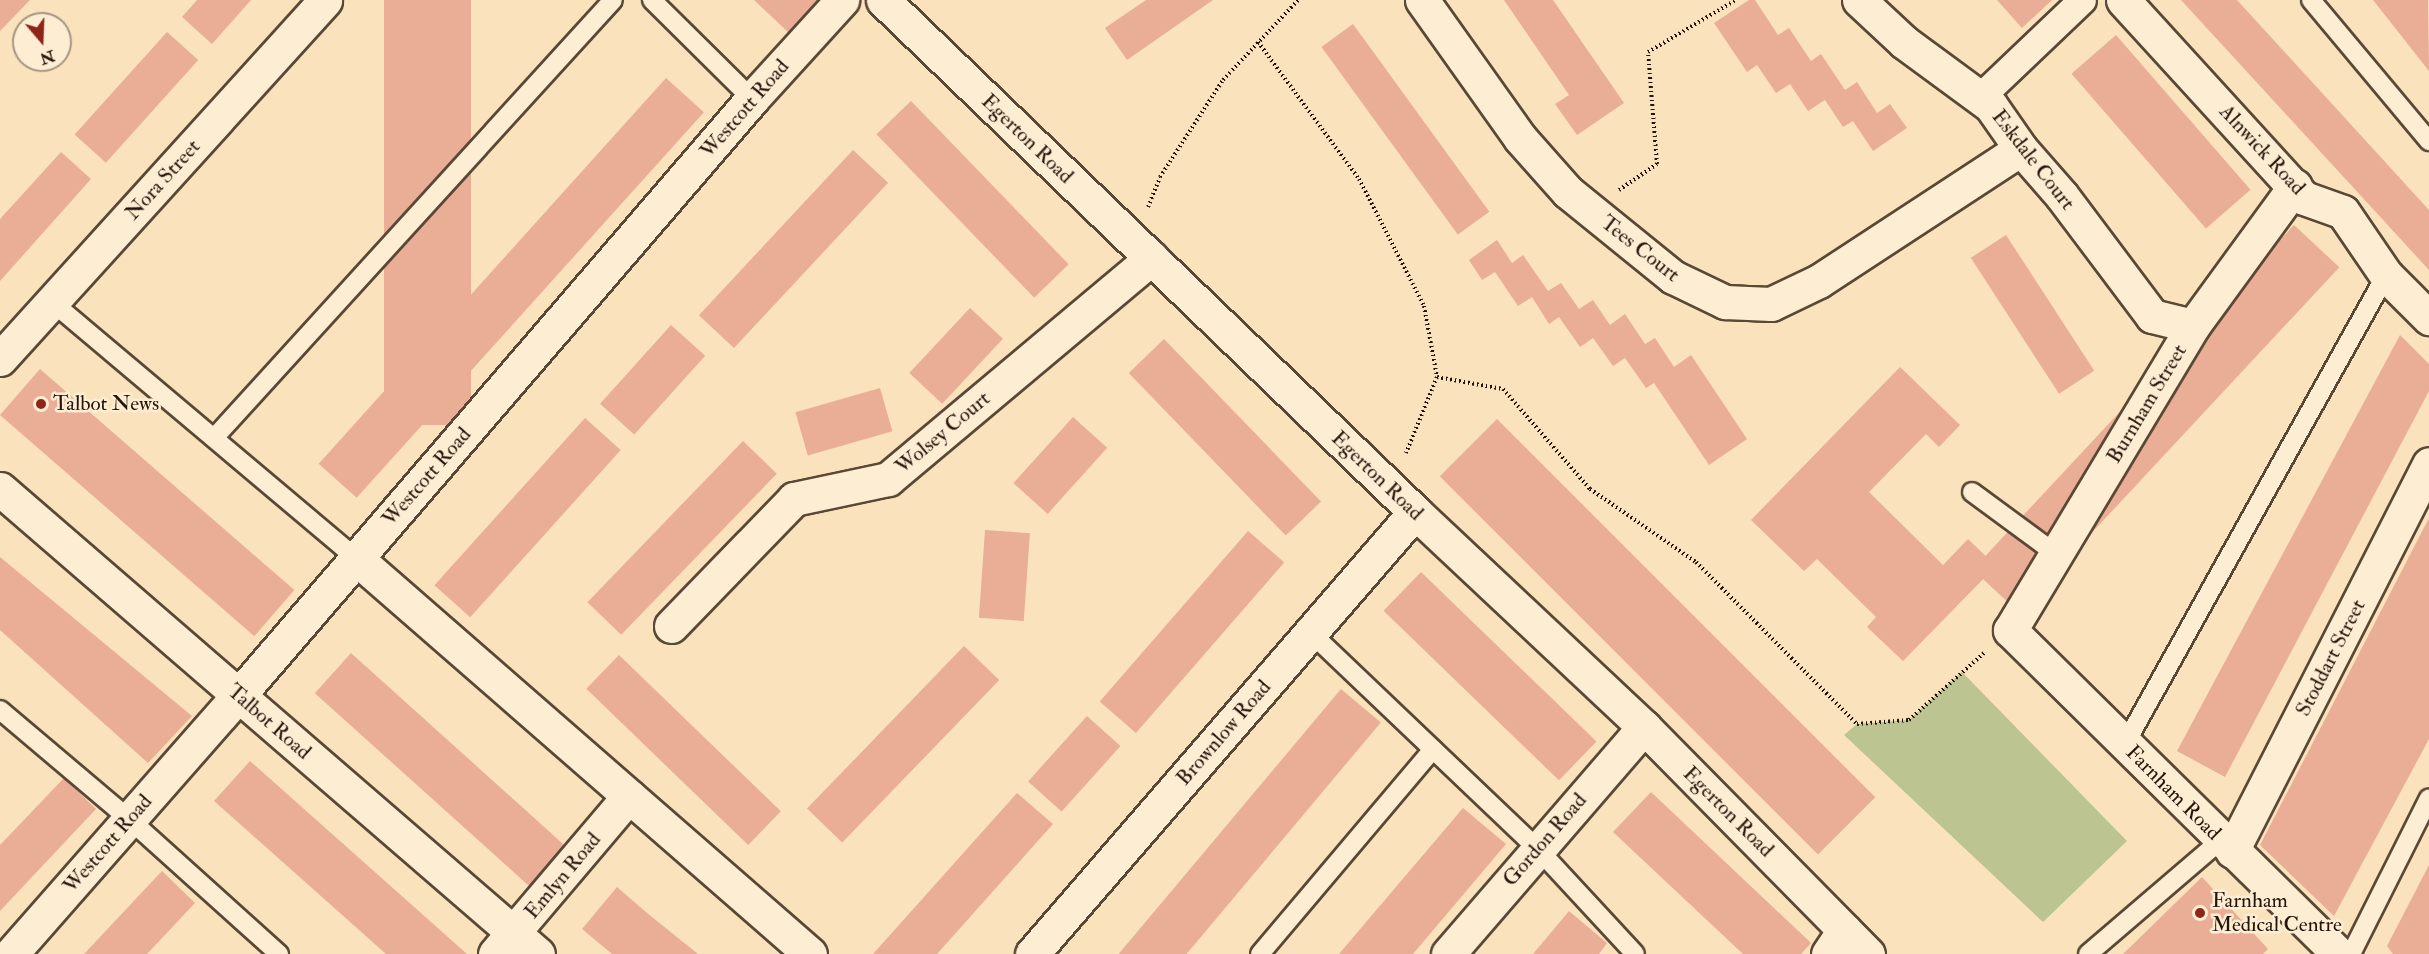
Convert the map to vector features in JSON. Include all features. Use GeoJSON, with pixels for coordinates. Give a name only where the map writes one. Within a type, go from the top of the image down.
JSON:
{"type":"FeatureCollection","features":[{"type":"Feature","properties":{"kind":"street","name":"Nora Street"},"geometry":{"type":"LineString","coordinates":[[0,359],[325,0]]}},
{"type":"Feature","properties":{"kind":"street","name":"Westcott Road"},"geometry":{"type":"LineString","coordinates":[[11,954],[357,559],[752,99],[842,0]]}},
{"type":"Feature","properties":{"kind":"street","name":"Egerton Road"},"geometry":{"type":"LineString","coordinates":[[883,0],[1415,512],[1644,727],[1836,942],[1868,954]]}},
{"type":"Feature","properties":{"kind":"street","name":"Tees Court"},"geometry":{"type":"LineString","coordinates":[[1422,0],[1520,138],[1568,192],[1672,277],[1725,302],[1771,304],[1819,281],[2021,149]]}},
{"type":"Feature","properties":{"kind":"street","name":"Eskdale Court"},"geometry":{"type":"LineString","coordinates":[[1859,0],[1904,42],[1991,106],[2021,149],[2062,196],[2152,316],[2193,326]]}},
{"type":"Feature","properties":{"kind":"street"},"geometry":{"type":"LineString","coordinates":[[1979,98],[2082,0]]}},
{"type":"Feature","properties":{"kind":"street","name":"Alnwick Road"},"geometry":{"type":"LineString","coordinates":[[2123,0],[2304,198],[2343,212],[2386,275],[2429,318]]}},
{"type":"Feature","properties":{"kind":"street","name":"Burnham Street"},"geometry":{"type":"LineString","coordinates":[[2010,630],[2193,326],[2295,186]]}},
{"type":"Feature","properties":{"kind":"street","name":"Wolsey Court"},"geometry":{"type":"LineString","coordinates":[[671,626],[794,499],[888,479],[1142,249]]}},
{"type":"Feature","properties":{"kind":"street","name":"Stoddart Street"},"geometry":{"type":"LineString","coordinates":[[2226,846],[2429,464]]}},
{"type":"Feature","properties":{"kind":"street","name":"Talbot Road"},"geometry":{"type":"LineString","coordinates":[[0,489],[238,696],[516,947]]}},
{"type":"Feature","properties":{"kind":"street","name":"Brownlow Road"},"geometry":{"type":"LineString","coordinates":[[1032,954],[1415,512]]}},
{"type":"Feature","properties":{"kind":"street"},"geometry":{"type":"LineString","coordinates":[[357,559],[810,954]]}},
{"type":"Feature","properties":{"kind":"street","name":"Farnham Road"},"geometry":{"type":"LineString","coordinates":[[2010,630],[2226,846],[2338,954]]}},
{"type":"Feature","properties":{"kind":"street","name":"Gordon Road"},"geometry":{"type":"LineString","coordinates":[[1448,954],[1537,848],[1644,727]]}},
{"type":"Feature","properties":{"kind":"street","name":"Emlyn Road"},"geometry":{"type":"LineString","coordinates":[[516,947],[629,796]]}},
{"type":"Feature","properties":{"kind":"lane"},"geometry":{"type":"LineString","coordinates":[[214,438],[613,0]]}},
{"type":"Feature","properties":{"kind":"lane"},"geometry":{"type":"LineString","coordinates":[[652,0],[752,99]]}},
{"type":"Feature","properties":{"kind":"lane"},"geometry":{"type":"LineString","coordinates":[[2311,0],[2429,141]]}},
{"type":"Feature","properties":{"kind":"lane"},"geometry":{"type":"LineString","coordinates":[[2125,744],[2386,275]]}},
{"type":"Feature","properties":{"kind":"lane"},"geometry":{"type":"LineString","coordinates":[[52,303],[357,559]]}},
{"type":"Feature","properties":{"kind":"lane"},"geometry":{"type":"LineString","coordinates":[[1972,492],[2056,554]]}},
{"type":"Feature","properties":{"kind":"lane"},"geometry":{"type":"LineString","coordinates":[[1311,633],[1537,848],[1635,954]]}},
{"type":"Feature","properties":{"kind":"lane"},"geometry":{"type":"LineString","coordinates":[[0,710],[129,819],[267,950]]}},
{"type":"Feature","properties":{"kind":"lane"},"geometry":{"type":"LineString","coordinates":[[1260,954],[1433,749]]}},
{"type":"Feature","properties":{"kind":"lane"},"geometry":{"type":"LineString","coordinates":[[2351,954],[2429,798]]}},
{"type":"Feature","properties":{"kind":"lane"},"geometry":{"type":"LineString","coordinates":[[2088,954],[2226,846]]}},
{"type":"Feature","properties":{"kind":"path"},"geometry":{"type":"LineString","coordinates":[[1590,210],[1657,164],[1648,52],[1736,0]]}},
{"type":"Feature","properties":{"kind":"path"},"geometry":{"type":"LineString","coordinates":[[1142,249],[1160,177],[1223,80],[1295,1]]}},
{"type":"Feature","properties":{"kind":"path"},"geometry":{"type":"LineString","coordinates":[[1258,42],[1359,179],[1424,306],[1437,377],[1391,489]]}},
{"type":"Feature","properties":{"kind":"path"},"geometry":{"type":"LineString","coordinates":[[1437,377],[1503,389],[1590,489],[1696,562],[1857,724],[1909,720],[2010,630]]}},
{"type":"Feature","properties":{"kind":"green space"},"geometry":{"type":"Polygon","coordinates":[[[1962,672],[2127,841],[2043,922],[1844,735],[1857,724],[1909,720],[1962,672]]]}},
{"type":"Feature","properties":{"kind":"building"},"geometry":{"type":"Polygon","coordinates":[[[0,0],[30,0],[18,12],[12,12],[12,19],[0,31],[0,0]]]}},
{"type":"Feature","properties":{"kind":"building"},"geometry":{"type":"Polygon","coordinates":[[[197,0],[251,0],[212,44],[182,17],[197,0]]]}},
{"type":"Feature","properties":{"kind":"building"},"geometry":{"type":"Polygon","coordinates":[[[384,0],[471,0],[471,425],[384,425],[384,0]]]}},
{"type":"Feature","properties":{"kind":"building"},"geometry":{"type":"Polygon","coordinates":[[[754,0],[824,0],[791,35],[754,0]]]}},
{"type":"Feature","properties":{"kind":"building"},"geometry":{"type":"Polygon","coordinates":[[[1146,0],[1213,0],[1127,60],[1105,28],[1146,0]]]}},
{"type":"Feature","properties":{"kind":"building"},"geometry":{"type":"Polygon","coordinates":[[[1504,0],[1553,0],[1624,103],[1577,135],[1555,104],[1569,95],[1504,0]]]}},
{"type":"Feature","properties":{"kind":"building"},"geometry":{"type":"Polygon","coordinates":[[[1749,0],[1755,0],[1778,35],[1789,28],[1811,61],[1821,54],[1845,90],[1857,82],[1877,113],[1890,104],[1907,128],[1873,151],[1853,121],[1843,127],[1825,100],[1808,111],[1790,84],[1776,93],[1757,65],[1747,72],[1714,23],[1749,0]]]}},
{"type":"Feature","properties":{"kind":"building"},"geometry":{"type":"Polygon","coordinates":[[[1997,0],[2052,0],[2022,28],[1997,0]]]}},
{"type":"Feature","properties":{"kind":"building"},"geometry":{"type":"Polygon","coordinates":[[[2181,0],[2237,0],[2429,210],[2429,270],[2181,0]]]}},
{"type":"Feature","properties":{"kind":"building"},"geometry":{"type":"Polygon","coordinates":[[[2373,0],[2428,0],[2429,71],[2373,0]]]}},
{"type":"Feature","properties":{"kind":"building"},"geometry":{"type":"Polygon","coordinates":[[[1353,24],[1489,212],[1458,235],[1321,47],[1353,24]]]}},
{"type":"Feature","properties":{"kind":"building"},"geometry":{"type":"Polygon","coordinates":[[[167,32],[198,60],[106,163],[75,135],[167,32]]]}},
{"type":"Feature","properties":{"kind":"building"},"geometry":{"type":"Polygon","coordinates":[[[2116,35],[2250,190],[2206,228],[2071,74],[2116,35]]]}},
{"type":"Feature","properties":{"kind":"building"},"geometry":{"type":"Polygon","coordinates":[[[666,78],[704,112],[357,498],[319,464],[666,78]]]}},
{"type":"Feature","properties":{"kind":"building"},"geometry":{"type":"Polygon","coordinates":[[[911,101],[1069,264],[1034,298],[876,134],[911,101]]]}},
{"type":"Feature","properties":{"kind":"building"},"geometry":{"type":"Polygon","coordinates":[[[853,150],[888,183],[734,348],[699,315],[853,150]]]}},
{"type":"Feature","properties":{"kind":"building"},"geometry":{"type":"Polygon","coordinates":[[[61,152],[91,179],[0,281],[0,219],[61,152]]]}},
{"type":"Feature","properties":{"kind":"building"},"geometry":{"type":"Polygon","coordinates":[[[2294,225],[2339,267],[2018,612],[1973,569],[2294,225]]]}},
{"type":"Feature","properties":{"kind":"building"},"geometry":{"type":"Polygon","coordinates":[[[2006,235],[2094,371],[2059,394],[1971,258],[2006,235]]]}},
{"type":"Feature","properties":{"kind":"building"},"geometry":{"type":"Polygon","coordinates":[[[1497,240],[1512,263],[1523,255],[1548,291],[1561,283],[1579,309],[1593,300],[1610,325],[1625,314],[1645,344],[1655,338],[1674,367],[1691,355],[1747,439],[1709,465],[1654,383],[1646,388],[1625,358],[1613,366],[1593,338],[1580,347],[1559,317],[1549,324],[1532,297],[1518,306],[1495,272],[1482,280],[1469,260],[1497,240]]]}},
{"type":"Feature","properties":{"kind":"building"},"geometry":{"type":"Polygon","coordinates":[[[970,308],[1003,339],[942,404],[909,373],[970,308]]]}},
{"type":"Feature","properties":{"kind":"building"},"geometry":{"type":"Polygon","coordinates":[[[671,325],[705,356],[634,435],[600,404],[671,325]]]}},
{"type":"Feature","properties":{"kind":"building"},"geometry":{"type":"Polygon","coordinates":[[[2400,335],[2429,364],[2429,391],[2225,777],[2177,751],[2400,335]]]}},
{"type":"Feature","properties":{"kind":"building"},"geometry":{"type":"Polygon","coordinates":[[[1164,339],[1321,502],[1286,536],[1129,373],[1164,339]]]}},
{"type":"Feature","properties":{"kind":"building"},"geometry":{"type":"Polygon","coordinates":[[[1900,367],[1960,425],[1939,447],[1926,434],[1869,492],[1943,565],[1968,539],[1996,566],[1903,661],[1867,627],[1876,617],[1817,559],[1804,571],[1751,520],[1900,367]]]}},
{"type":"Feature","properties":{"kind":"building"},"geometry":{"type":"Polygon","coordinates":[[[40,369],[294,590],[254,636],[0,415],[40,369]]]}},
{"type":"Feature","properties":{"kind":"building"},"geometry":{"type":"Polygon","coordinates":[[[880,388],[892,431],[808,456],[795,412],[880,388]]]}},
{"type":"Feature","properties":{"kind":"building"},"geometry":{"type":"Polygon","coordinates":[[[1073,417],[1107,448],[1048,514],[1013,483],[1073,417]]]}},
{"type":"Feature","properties":{"kind":"building"},"geometry":{"type":"Polygon","coordinates":[[[585,418],[621,450],[470,617],[434,585],[585,418]]]}},
{"type":"Feature","properties":{"kind":"building"},"geometry":{"type":"Polygon","coordinates":[[[1497,419],[1875,797],[1818,855],[1440,476],[1497,419]]]}},
{"type":"Feature","properties":{"kind":"building"},"geometry":{"type":"Polygon","coordinates":[[[743,441],[777,474],[621,635],[587,602],[743,441]]]}},
{"type":"Feature","properties":{"kind":"building"},"geometry":{"type":"Polygon","coordinates":[[[2429,518],[2429,739],[2334,916],[2260,845],[2429,518]]]}},
{"type":"Feature","properties":{"kind":"building"},"geometry":{"type":"Polygon","coordinates":[[[985,530],[1030,533],[1024,621],[979,618],[985,530]]]}},
{"type":"Feature","properties":{"kind":"building"},"geometry":{"type":"Polygon","coordinates":[[[1248,531],[1284,562],[1136,733],[1100,702],[1248,531]]]}},
{"type":"Feature","properties":{"kind":"building"},"geometry":{"type":"Polygon","coordinates":[[[0,557],[192,716],[148,763],[0,630],[0,557]]]}},
{"type":"Feature","properties":{"kind":"building"},"geometry":{"type":"Polygon","coordinates":[[[1421,572],[1597,741],[1559,780],[1383,611],[1421,572]]]}},
{"type":"Feature","properties":{"kind":"building"},"geometry":{"type":"Polygon","coordinates":[[[964,646],[999,680],[842,843],[807,809],[964,646]]]}},
{"type":"Feature","properties":{"kind":"building"},"geometry":{"type":"Polygon","coordinates":[[[351,653],[568,848],[532,889],[315,693],[351,653]]]}},
{"type":"Feature","properties":{"kind":"building"},"geometry":{"type":"Polygon","coordinates":[[[619,655],[781,811],[748,845],[586,689],[619,655]]]}},
{"type":"Feature","properties":{"kind":"building"},"geometry":{"type":"Polygon","coordinates":[[[1341,689],[1381,722],[1187,954],[1119,954],[1341,689]]]}},
{"type":"Feature","properties":{"kind":"building"},"geometry":{"type":"Polygon","coordinates":[[[1087,716],[1120,746],[1062,812],[1028,781],[1087,716]]]}},
{"type":"Feature","properties":{"kind":"building"},"geometry":{"type":"Polygon","coordinates":[[[250,761],[467,954],[386,954],[214,801],[250,761]]]}},
{"type":"Feature","properties":{"kind":"building"},"geometry":{"type":"Polygon","coordinates":[[[64,778],[96,809],[0,911],[0,845],[64,778]]]}},
{"type":"Feature","properties":{"kind":"building"},"geometry":{"type":"Polygon","coordinates":[[[1651,792],[1811,943],[1801,954],[1743,954],[1613,832],[1651,792]]]}},
{"type":"Feature","properties":{"kind":"building"},"geometry":{"type":"Polygon","coordinates":[[[1017,793],[1053,824],[937,954],[873,954],[1017,793]]]}},
{"type":"Feature","properties":{"kind":"building"},"geometry":{"type":"Polygon","coordinates":[[[1463,808],[1506,844],[1413,954],[1339,954],[1463,808]]]}},
{"type":"Feature","properties":{"kind":"building"},"geometry":{"type":"Polygon","coordinates":[[[2429,865],[2429,954],[2393,954],[2387,946],[2429,865]]]}},
{"type":"Feature","properties":{"kind":"building"},"geometry":{"type":"Polygon","coordinates":[[[162,871],[195,903],[147,954],[84,954],[162,871]]]}},
{"type":"Feature","properties":{"kind":"building","name":"Farnham Medical Centre"},"geometry":{"type":"Polygon","coordinates":[[[2202,877],[2268,949],[2263,954],[2123,954],[2202,877]]]}},
{"type":"Feature","properties":{"kind":"building"},"geometry":{"type":"Polygon","coordinates":[[[617,887],[698,954],[612,954],[582,929],[617,887]]]}},
{"type":"Feature","properties":{"kind":"building"},"geometry":{"type":"Polygon","coordinates":[[[1569,911],[1607,943],[1599,954],[1533,954],[1569,911]]]}},
{"type":"Feature","properties":{"kind":"place","name":"Talbot News"},"geometry":{"type":"Point","coordinates":[41,404]}},
{"type":"Feature","properties":{"kind":"place","name":"Farnham Medical Centre"},"geometry":{"type":"Point","coordinates":[2200,913]}}]}
